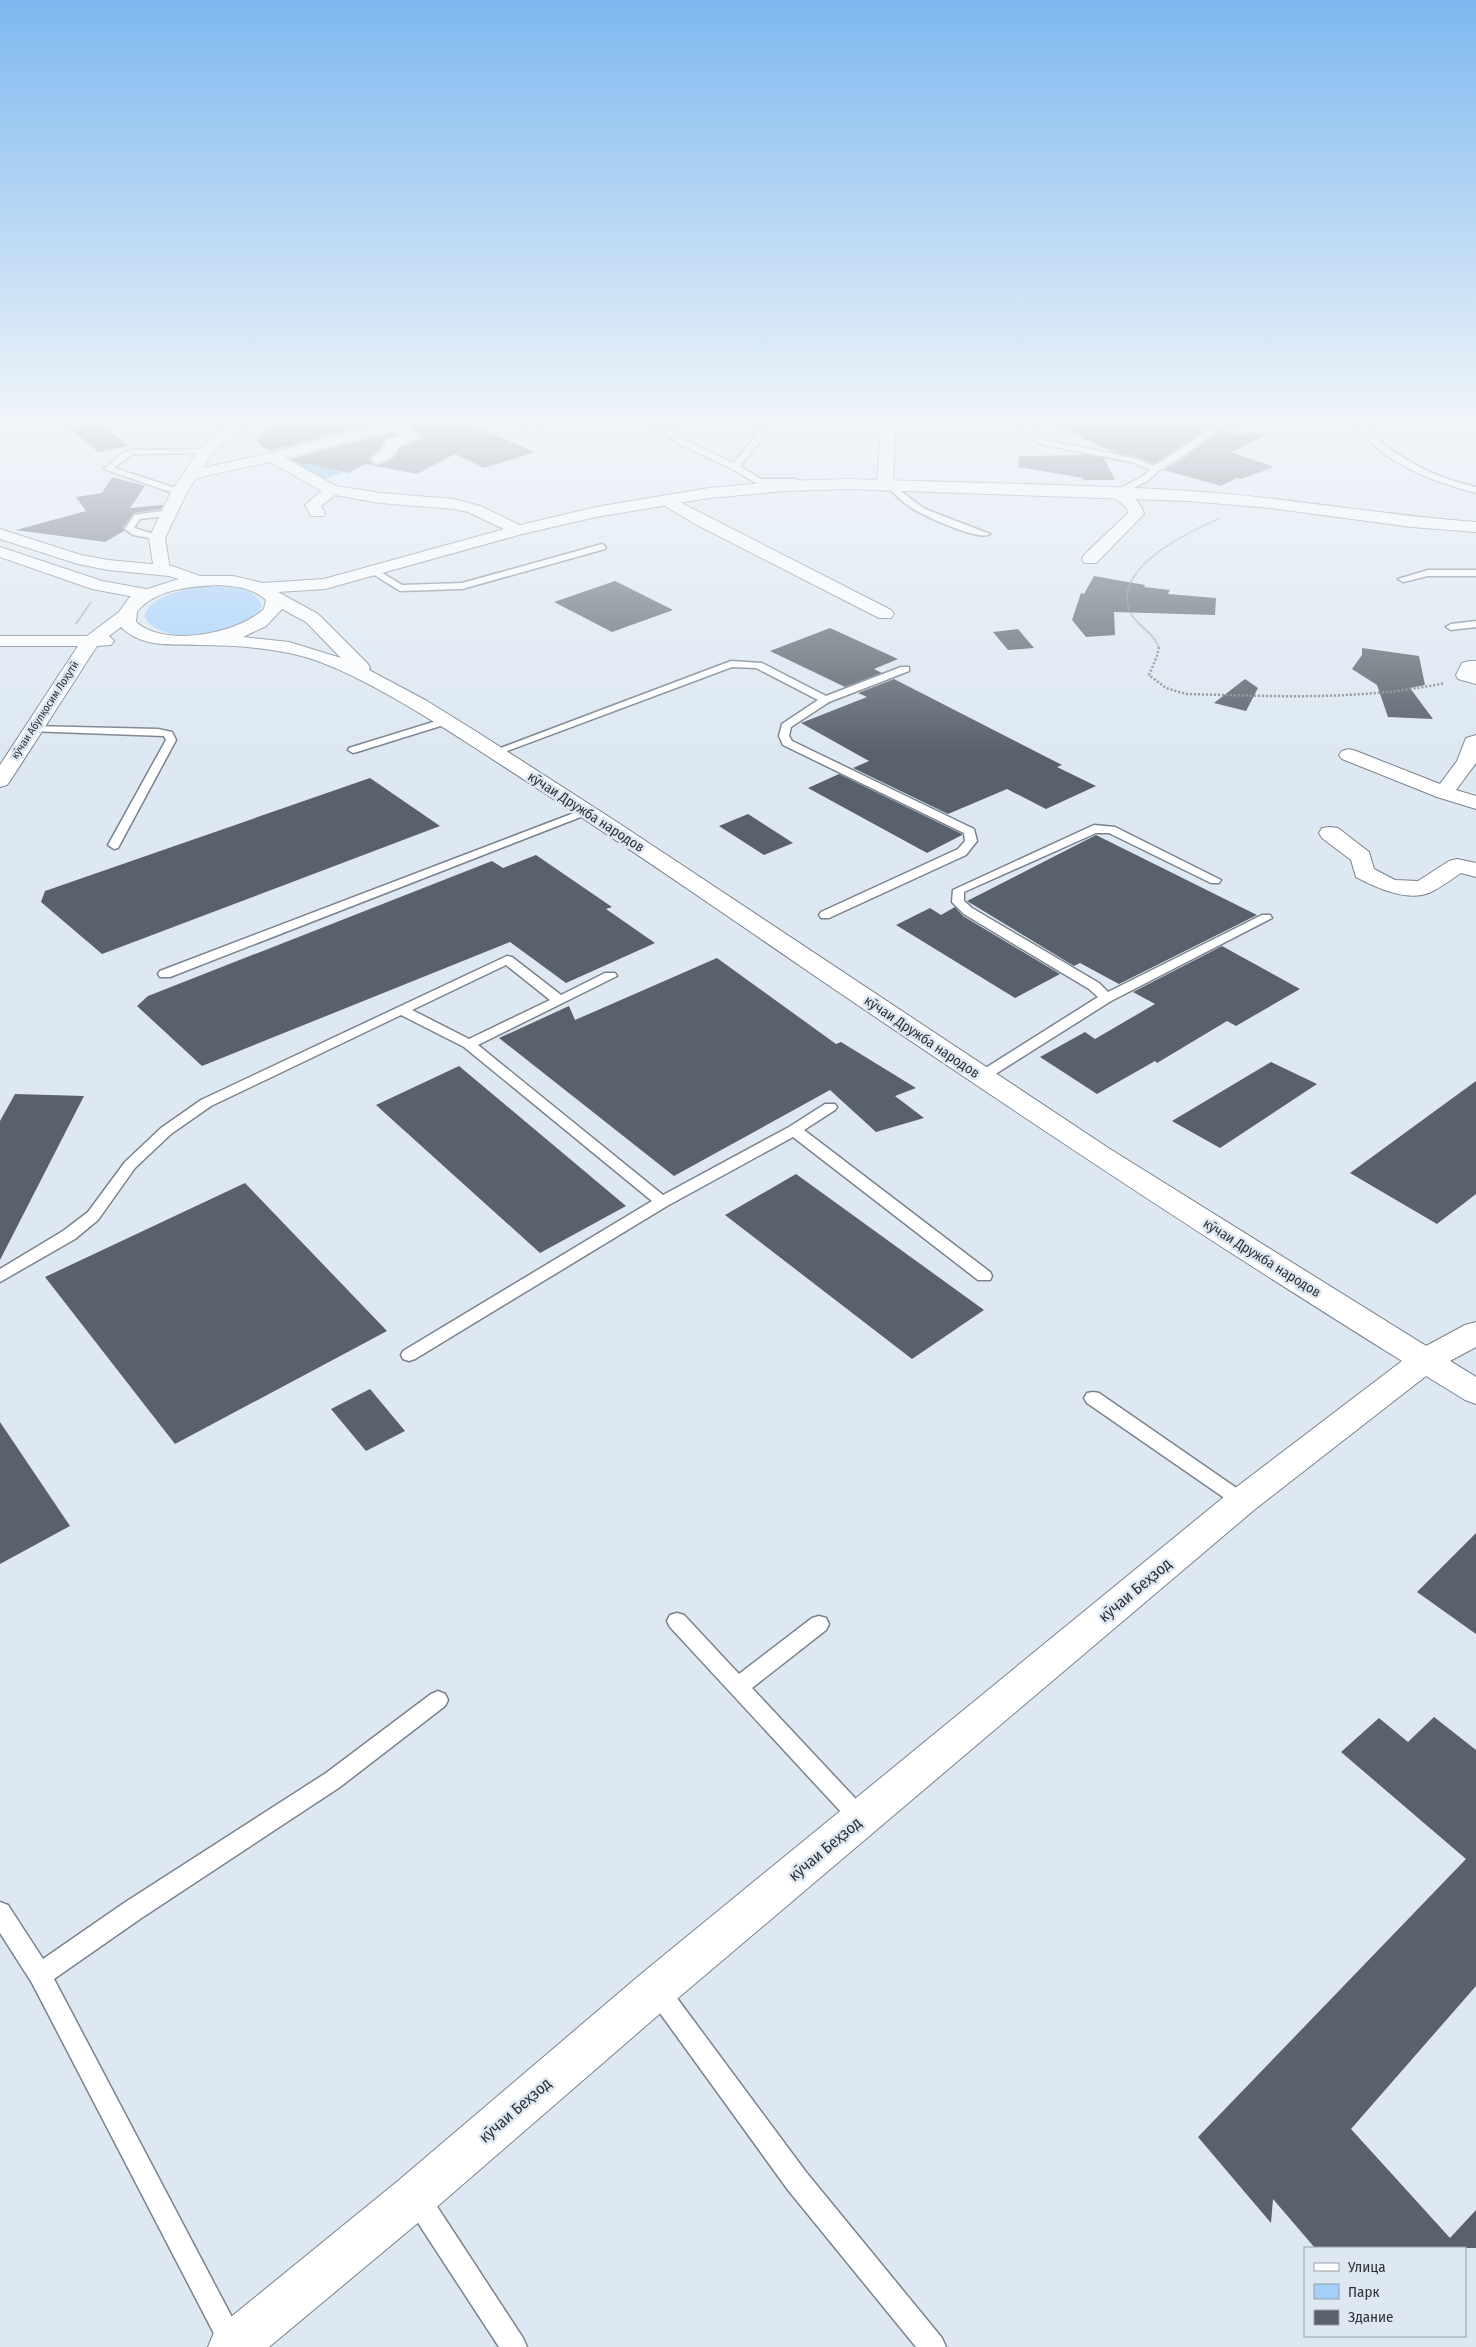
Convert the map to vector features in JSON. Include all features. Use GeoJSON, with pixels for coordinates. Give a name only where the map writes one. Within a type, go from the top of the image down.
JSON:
{"type":"FeatureCollection","features":[{"type":"Feature","properties":{"kind":"street"},"geometry":{"type":"LineString","coordinates":[[2,535],[58,554],[108,565],[172,571],[197,581]]}},
{"type":"Feature","properties":{"kind":"street"},"geometry":{"type":"LineString","coordinates":[[159,535],[157,538],[162,570]]}},
{"type":"Feature","properties":{"kind":"street"},"geometry":{"type":"LineString","coordinates":[[269,594],[325,584],[502,535]]}},
{"type":"Feature","properties":{"kind":"street"},"geometry":{"type":"LineString","coordinates":[[728,535],[885,614]]}},
{"type":"Feature","properties":{"kind":"street"},"geometry":{"type":"LineString","coordinates":[[1090,559],[1115,535]]}},
{"type":"Feature","properties":{"kind":"street"},"geometry":{"type":"LineString","coordinates":[[0,552],[98,584],[141,595]]}},
{"type":"Feature","properties":{"kind":"street"},"geometry":{"type":"LineString","coordinates":[[127,566],[141,595]]}},
{"type":"Feature","properties":{"kind":"street"},"geometry":{"type":"LineString","coordinates":[[90,640],[126,615],[141,595],[166,587],[197,581],[234,581],[269,594],[312,618]]}},
{"type":"Feature","properties":{"kind":"street"},"geometry":{"type":"LineString","coordinates":[[325,584],[307,591],[302,596],[300,603],[312,618],[371,678]]}},
{"type":"Feature","properties":{"kind":"street"},"geometry":{"type":"LineString","coordinates":[[205,640],[235,634],[260,624],[274,611],[269,594]]}},
{"type":"Feature","properties":{"kind":"street"},"geometry":{"type":"LineString","coordinates":[[126,615],[128,624],[136,631],[150,637],[169,640]]}},
{"type":"Feature","properties":{"kind":"street","name":"кӯчаи Абулқосим Лоҳутӣ"},"geometry":{"type":"LineString","coordinates":[[0,781],[90,640]]}},
{"type":"Feature","properties":{"kind":"street"},"geometry":{"type":"LineString","coordinates":[[0,641],[205,640],[285,647],[314,654],[371,678]]}},
{"type":"Feature","properties":{"kind":"street","name":"кӯчаи Дружба народов"},"geometry":{"type":"LineString","coordinates":[[371,678],[446,721],[587,811],[981,1077],[1424,1361],[1476,1392]]}},
{"type":"Feature","properties":{"kind":"street"},"geometry":{"type":"LineString","coordinates":[[1444,793],[1467,761],[1473,742],[1476,740]]}},
{"type":"Feature","properties":{"kind":"street"},"geometry":{"type":"LineString","coordinates":[[1348,755],[1444,793],[1476,803]]}},
{"type":"Feature","properties":{"kind":"street"},"geometry":{"type":"LineString","coordinates":[[1330,834],[1361,857],[1364,872],[1390,886],[1422,888],[1457,866],[1476,870]]}},
{"type":"Feature","properties":{"kind":"street","name":"кӯчаи Беҳзод"},"geometry":{"type":"LineString","coordinates":[[233,2346],[415,2196],[656,1989],[1242,1501],[1424,1361],[1476,1333]]}},
{"type":"Feature","properties":{"kind":"lane"},"geometry":{"type":"LineString","coordinates":[[142,535],[157,538]]}},
{"type":"Feature","properties":{"kind":"lane"},"geometry":{"type":"LineString","coordinates":[[373,571],[400,588],[462,586],[602,546]]}},
{"type":"Feature","properties":{"kind":"lane"},"geometry":{"type":"LineString","coordinates":[[1403,579],[1428,573],[1476,573]]}},
{"type":"Feature","properties":{"kind":"lane"},"geometry":{"type":"LineString","coordinates":[[1451,627],[1476,624]]}},
{"type":"Feature","properties":{"kind":"lane"},"geometry":{"type":"LineString","coordinates":[[495,752],[731,664],[758,665],[825,700]]}},
{"type":"Feature","properties":{"kind":"lane"},"geometry":{"type":"LineString","coordinates":[[825,915],[962,852],[971,841],[970,831],[786,743],[784,736],[786,726],[825,700],[905,669]]}},
{"type":"Feature","properties":{"kind":"lane"},"geometry":{"type":"LineString","coordinates":[[353,750],[446,721]]}},
{"type":"Feature","properties":{"kind":"lane"},"geometry":{"type":"LineString","coordinates":[[32,729],[158,732],[168,734],[171,740],[114,845]]}},
{"type":"Feature","properties":{"kind":"lane"},"geometry":{"type":"LineString","coordinates":[[165,974],[587,811]]}},
{"type":"Feature","properties":{"kind":"lane"},"geometry":{"type":"LineString","coordinates":[[1106,998],[1094,986],[968,911],[958,903],[956,896],[959,890],[1094,829],[1111,829],[1215,880]]}},
{"type":"Feature","properties":{"kind":"lane"},"geometry":{"type":"LineString","coordinates":[[981,1077],[1106,998],[1266,918]]}},
{"type":"Feature","properties":{"kind":"lane"},"geometry":{"type":"LineString","coordinates":[[0,1276],[69,1235],[93,1216],[130,1165],[166,1131],[206,1103],[507,960],[559,1000]]}},
{"type":"Feature","properties":{"kind":"lane"},"geometry":{"type":"LineString","coordinates":[[469,1044],[610,976]]}},
{"type":"Feature","properties":{"kind":"lane"},"geometry":{"type":"LineString","coordinates":[[401,1010],[469,1044],[662,1202]]}},
{"type":"Feature","properties":{"kind":"lane"},"geometry":{"type":"LineString","coordinates":[[409,1355],[662,1202],[794,1130],[830,1107]]}},
{"type":"Feature","properties":{"kind":"lane"},"geometry":{"type":"LineString","coordinates":[[794,1130],[984,1276]]}},
{"type":"Feature","properties":{"kind":"lane"},"geometry":{"type":"LineString","coordinates":[[1093,1398],[1242,1501]]}},
{"type":"Feature","properties":{"kind":"lane"},"geometry":{"type":"LineString","coordinates":[[677,1621],[861,1819]]}},
{"type":"Feature","properties":{"kind":"lane"},"geometry":{"type":"LineString","coordinates":[[738,1687],[818,1624]]}},
{"type":"Feature","properties":{"kind":"lane"},"geometry":{"type":"LineString","coordinates":[[40,1975],[132,1910],[333,1780],[438,1700]]}},
{"type":"Feature","properties":{"kind":"lane"},"geometry":{"type":"LineString","coordinates":[[0,1913],[40,1975],[233,2346]]}},
{"type":"Feature","properties":{"kind":"lane"},"geometry":{"type":"LineString","coordinates":[[656,1989],[797,2181],[934,2347]]}},
{"type":"Feature","properties":{"kind":"lane"},"geometry":{"type":"LineString","coordinates":[[415,2196],[514,2347]]}},
{"type":"Feature","properties":{"kind":"path"},"geometry":{"type":"LineString","coordinates":[[1187,535],[1172,542],[1138,570],[1129,584],[1128,607],[1136,620],[1158,645],[1159,650],[1149,675],[1155,682],[1170,691],[1186,694],[1347,697],[1404,692],[1444,683],[1472,673]]}},
{"type":"Feature","properties":{"kind":"green space"},"geometry":{"type":"Polygon","coordinates":[[[207,587],[247,591],[259,600],[262,607],[253,617],[239,625],[222,631],[203,634],[184,635],[167,632],[153,626],[144,616],[148,608],[162,598],[180,591],[207,587]]]}},
{"type":"Feature","properties":{"kind":"building"},"geometry":{"type":"Polygon","coordinates":[[[50,535],[118,535],[105,542],[50,535]]]}},
{"type":"Feature","properties":{"kind":"building"},"geometry":{"type":"Polygon","coordinates":[[[1094,576],[1145,585],[1144,587],[1170,590],[1168,594],[1216,598],[1215,615],[1114,612],[1115,635],[1086,637],[1072,620],[1081,593],[1084,594],[1094,576]]]}},
{"type":"Feature","properties":{"kind":"building"},"geometry":{"type":"Polygon","coordinates":[[[615,581],[673,610],[612,632],[554,602],[615,581]]]}},
{"type":"Feature","properties":{"kind":"building"},"geometry":{"type":"Polygon","coordinates":[[[830,628],[898,659],[874,669],[882,673],[845,687],[770,651],[830,628]]]}},
{"type":"Feature","properties":{"kind":"building"},"geometry":{"type":"Polygon","coordinates":[[[1018,629],[1034,648],[1008,650],[993,632],[1018,629]]]}},
{"type":"Feature","properties":{"kind":"building"},"geometry":{"type":"Polygon","coordinates":[[[1362,648],[1419,656],[1425,685],[1410,688],[1433,719],[1388,717],[1377,685],[1352,669],[1362,655],[1362,648]]]}},
{"type":"Feature","properties":{"kind":"building"},"geometry":{"type":"Polygon","coordinates":[[[894,679],[1062,765],[1057,767],[1096,786],[1046,809],[1007,789],[948,814],[853,768],[869,761],[801,723],[867,697],[858,693],[894,679]]]}},
{"type":"Feature","properties":{"kind":"building"},"geometry":{"type":"Polygon","coordinates":[[[1245,679],[1258,688],[1246,711],[1214,703],[1245,679]]]}},
{"type":"Feature","properties":{"kind":"building"},"geometry":{"type":"Polygon","coordinates":[[[839,774],[962,835],[927,853],[808,788],[839,774]]]}},
{"type":"Feature","properties":{"kind":"building"},"geometry":{"type":"Polygon","coordinates":[[[370,778],[440,826],[102,954],[41,902],[45,891],[370,778]]]}},
{"type":"Feature","properties":{"kind":"building"},"geometry":{"type":"Polygon","coordinates":[[[748,814],[793,843],[764,855],[719,826],[748,814]]]}},
{"type":"Feature","properties":{"kind":"building"},"geometry":{"type":"Polygon","coordinates":[[[1096,835],[1257,915],[1119,984],[1080,963],[1074,966],[967,901],[1096,835]]]}},
{"type":"Feature","properties":{"kind":"building"},"geometry":{"type":"Polygon","coordinates":[[[536,855],[612,907],[606,909],[655,943],[566,983],[510,942],[202,1066],[137,1006],[148,996],[492,861],[503,868],[536,855]]]}},
{"type":"Feature","properties":{"kind":"building"},"geometry":{"type":"Polygon","coordinates":[[[955,907],[963,916],[1060,974],[1015,998],[896,925],[930,908],[941,915],[955,907]]]}},
{"type":"Feature","properties":{"kind":"building"},"geometry":{"type":"Polygon","coordinates":[[[1222,946],[1300,989],[1236,1026],[1227,1021],[1157,1063],[1155,1061],[1097,1094],[1040,1057],[1085,1032],[1095,1039],[1155,1004],[1133,992],[1222,946]]]}},
{"type":"Feature","properties":{"kind":"building"},"geometry":{"type":"Polygon","coordinates":[[[717,958],[836,1044],[841,1042],[916,1088],[895,1096],[924,1118],[876,1132],[830,1090],[674,1176],[499,1038],[569,1006],[575,1020],[717,958]]]}},
{"type":"Feature","properties":{"kind":"building"},"geometry":{"type":"Polygon","coordinates":[[[1271,1062],[1317,1084],[1220,1148],[1172,1121],[1271,1062]]]}},
{"type":"Feature","properties":{"kind":"building"},"geometry":{"type":"Polygon","coordinates":[[[459,1066],[626,1206],[540,1253],[376,1105],[459,1066]]]}},
{"type":"Feature","properties":{"kind":"building"},"geometry":{"type":"Polygon","coordinates":[[[1476,1081],[1476,1194],[1437,1224],[1350,1173],[1476,1081]]]}},
{"type":"Feature","properties":{"kind":"building"},"geometry":{"type":"Polygon","coordinates":[[[15,1094],[84,1096],[0,1260],[0,1121],[15,1094]]]}},
{"type":"Feature","properties":{"kind":"building"},"geometry":{"type":"Polygon","coordinates":[[[796,1174],[984,1310],[912,1359],[725,1215],[796,1174]]]}},
{"type":"Feature","properties":{"kind":"building"},"geometry":{"type":"Polygon","coordinates":[[[245,1183],[387,1331],[175,1444],[45,1277],[245,1183]]]}},
{"type":"Feature","properties":{"kind":"building"},"geometry":{"type":"Polygon","coordinates":[[[370,1389],[405,1431],[366,1451],[331,1409],[370,1389]]]}},
{"type":"Feature","properties":{"kind":"building"},"geometry":{"type":"Polygon","coordinates":[[[0,1422],[70,1526],[0,1564],[0,1422]]]}},
{"type":"Feature","properties":{"kind":"building"},"geometry":{"type":"Polygon","coordinates":[[[1476,1533],[1476,1634],[1417,1592],[1476,1533]]]}},
{"type":"Feature","properties":{"kind":"building"},"geometry":{"type":"Polygon","coordinates":[[[1434,1717],[1476,1750],[1476,1986],[1351,2129],[1450,2238],[1476,2210],[1476,2248],[1314,2247],[1273,2199],[1271,2223],[1198,2137],[1466,1859],[1341,1752],[1379,1718],[1408,1742],[1434,1717]]]}}]}
